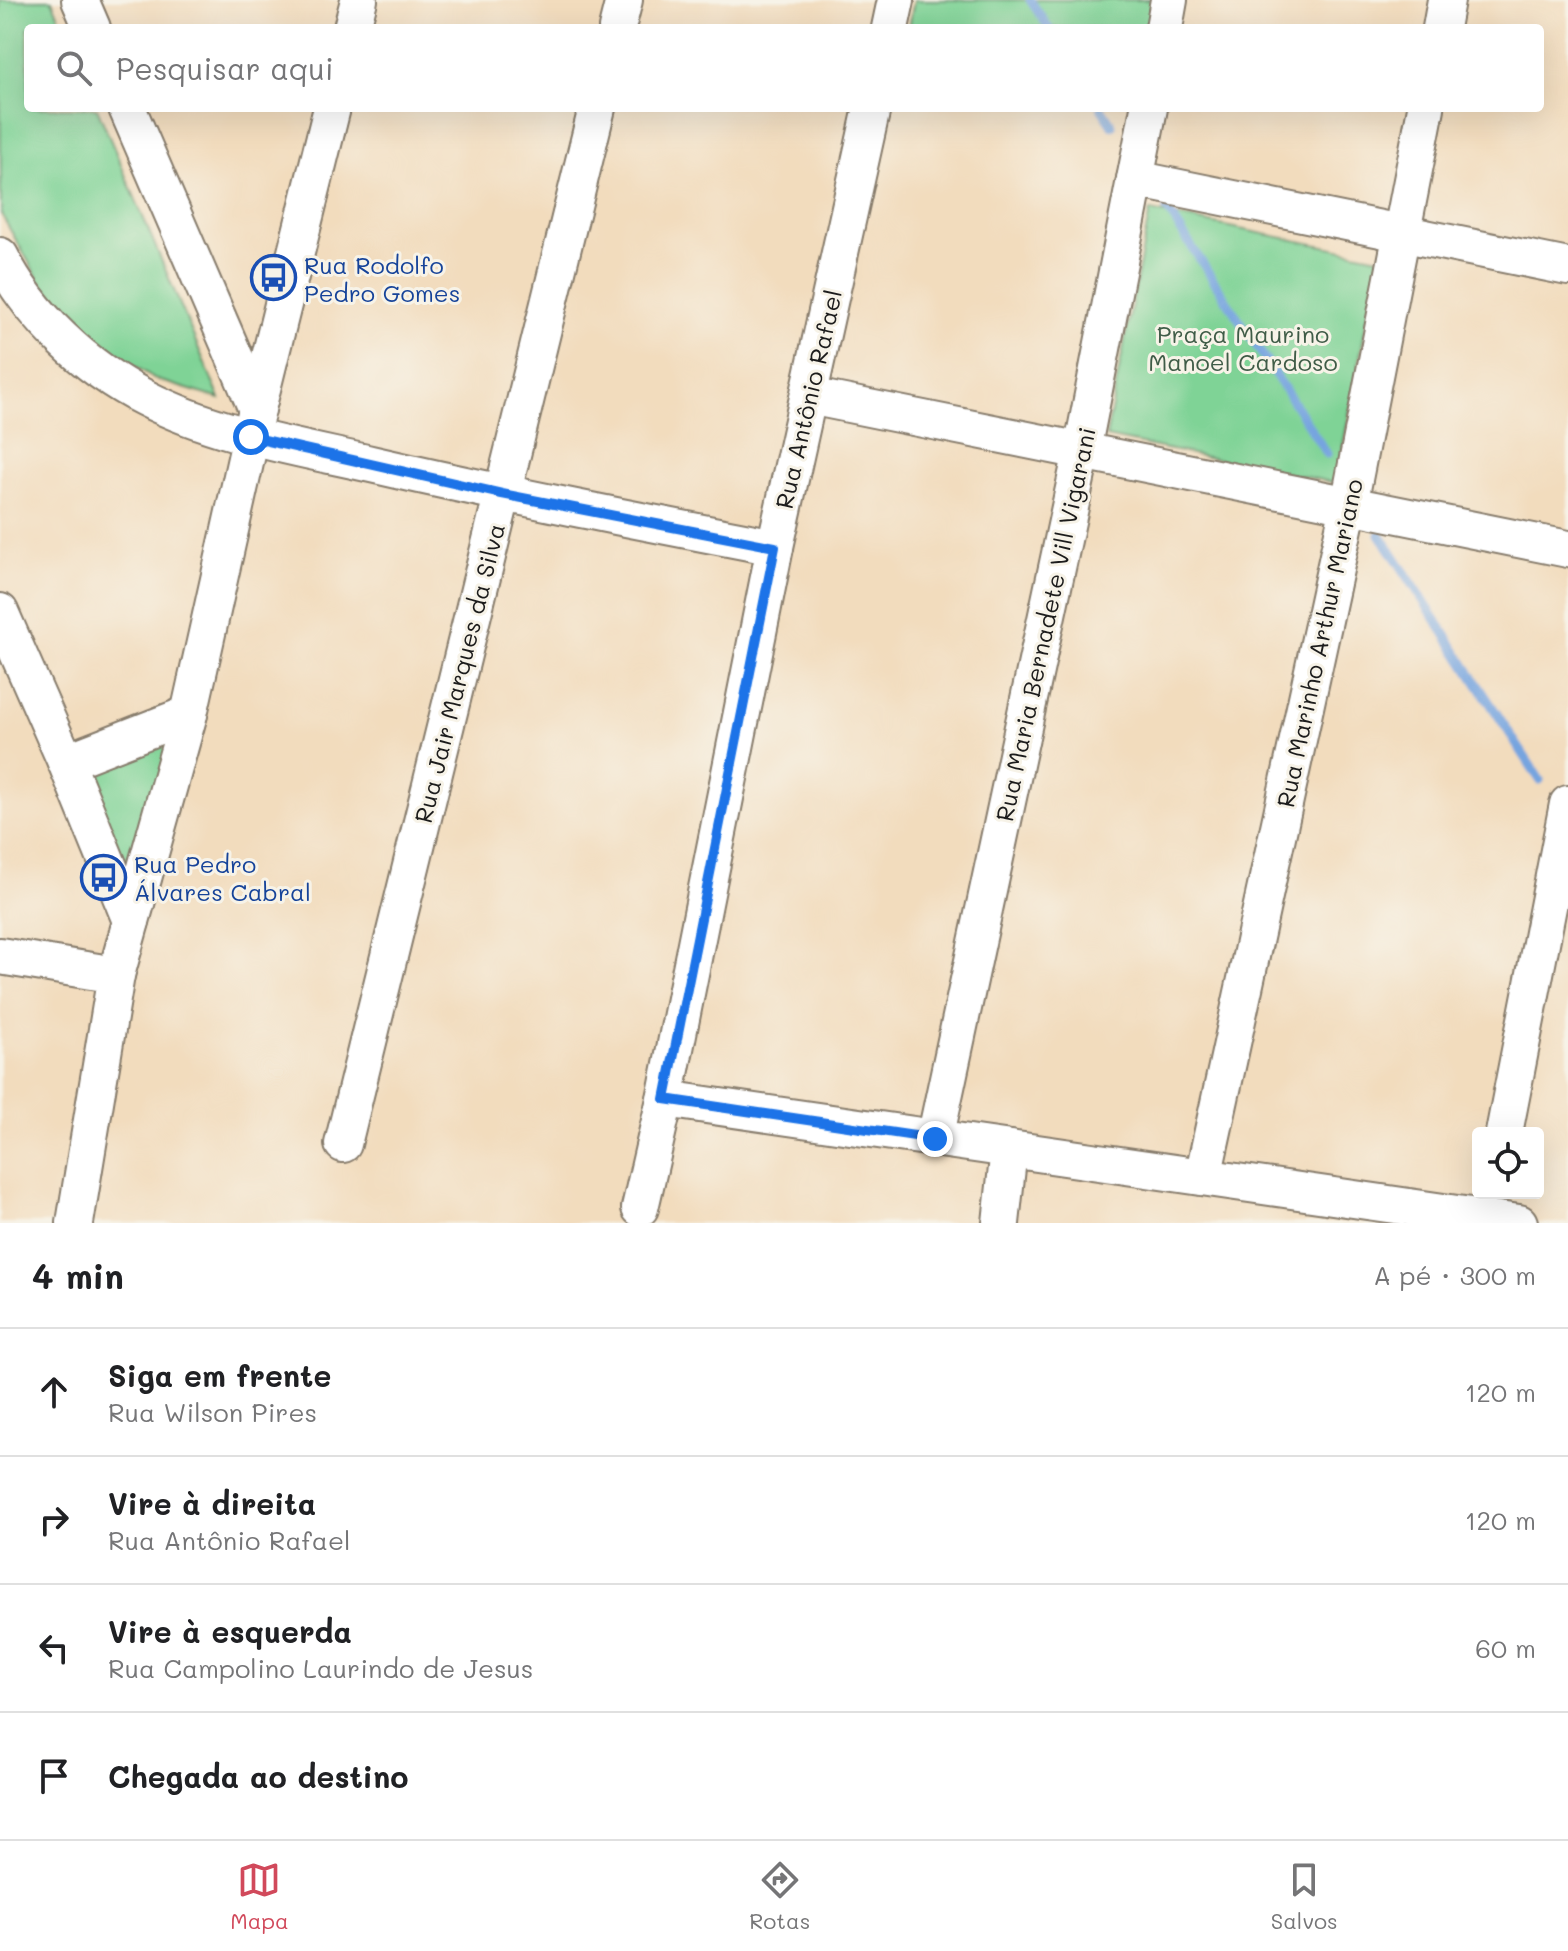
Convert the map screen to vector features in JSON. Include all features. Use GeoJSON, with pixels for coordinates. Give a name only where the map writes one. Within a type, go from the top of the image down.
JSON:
{"type":"FeatureCollection","features":[{"type":"Feature","properties":{"kind":"street"},"geometry":{"type":"LineString","coordinates":[[80,0],[90,24]]}},
{"type":"Feature","properties":{"kind":"street"},"geometry":{"type":"LineString","coordinates":[[353,24],[359,0]]}},
{"type":"Feature","properties":{"kind":"street"},"geometry":{"type":"LineString","coordinates":[[618,24],[624,0]]}},
{"type":"Feature","properties":{"kind":"street"},"geometry":{"type":"LineString","coordinates":[[891,24],[896,0]]}},
{"type":"Feature","properties":{"kind":"street"},"geometry":{"type":"LineString","coordinates":[[1165,24],[1169,0]]}},
{"type":"Feature","properties":{"kind":"street"},"geometry":{"type":"LineString","coordinates":[[1442,24],[1446,0]]}},
{"type":"Feature","properties":{"kind":"street"},"geometry":{"type":"LineString","coordinates":[[129,112],[254,423]]}},
{"type":"Feature","properties":{"kind":"street"},"geometry":{"type":"LineString","coordinates":[[75,1223],[116,975],[189,714],[254,423],[331,112]]}},
{"type":"Feature","properties":{"kind":"street","name":"Rua Jair Marques da Silva"},"geometry":{"type":"LineString","coordinates":[[343,1144],[596,112]]}},
{"type":"Feature","properties":{"kind":"street","name":"Rua Antônio Rafael"},"geometry":{"type":"LineString","coordinates":[[640,1208],[665,1099],[775,547],[871,112]]}},
{"type":"Feature","properties":{"kind":"street","name":"Rua Maria Bernadete Vill Vigarani"},"geometry":{"type":"LineString","coordinates":[[935,1139],[1082,451],[1148,112]]}},
{"type":"Feature","properties":{"kind":"street","name":"Rua Marinho Arthur Mariano"},"geometry":{"type":"LineString","coordinates":[[1203,1177],[1349,505],[1425,112]]}},
{"type":"Feature","properties":{"kind":"street"},"geometry":{"type":"LineString","coordinates":[[1135,179],[1568,267]]}},
{"type":"Feature","properties":{"kind":"street"},"geometry":{"type":"LineString","coordinates":[[0,256],[28,299],[54,329],[108,377],[145,399],[188,417],[254,423],[502,494],[775,547]]}},
{"type":"Feature","properties":{"kind":"street"},"geometry":{"type":"LineString","coordinates":[[809,396],[1568,549]]}},
{"type":"Feature","properties":{"kind":"street"},"geometry":{"type":"LineString","coordinates":[[0,612],[131,921]]}},
{"type":"Feature","properties":{"kind":"street"},"geometry":{"type":"LineString","coordinates":[[66,762],[189,714]]}},
{"type":"Feature","properties":{"kind":"street"},"geometry":{"type":"LineString","coordinates":[[1505,1127],[1568,804]]}},
{"type":"Feature","properties":{"kind":"street"},"geometry":{"type":"LineString","coordinates":[[0,956],[116,975]]}},
{"type":"Feature","properties":{"kind":"street"},"geometry":{"type":"LineString","coordinates":[[665,1099],[1203,1177],[1500,1211]]}},
{"type":"Feature","properties":{"kind":"street"},"geometry":{"type":"LineString","coordinates":[[1001,1223],[1009,1149]]}},
{"type":"Feature","properties":{"kind":"green space"},"geometry":{"type":"Polygon","coordinates":[[[0,0],[52,0],[62,24],[24,24],[24,112],[99,112],[220,399],[157,380],[93,339],[42,285],[1,214],[0,0]]]}},
{"type":"Feature","properties":{"kind":"green space"},"geometry":{"type":"Polygon","coordinates":[[[914,0],[1155,0],[1151,24],[910,24],[914,0]]]}},
{"type":"Feature","properties":{"kind":"green space","name":"Praça Maurino Manoel Cardoso"},"geometry":{"type":"Polygon","coordinates":[[[1150,211],[1379,257],[1336,483],[1106,437],[1150,211]]]}},
{"type":"Feature","properties":{"kind":"green space"},"geometry":{"type":"Polygon","coordinates":[[[172,740],[142,878],[123,875],[84,775],[172,740]]]}},
{"type":"Feature","properties":{"kind":"waterway"},"geometry":{"type":"LineString","coordinates":[[1030,0],[1046,24]]}},
{"type":"Feature","properties":{"kind":"waterway"},"geometry":{"type":"LineString","coordinates":[[1104,112],[1112,125]]}},
{"type":"Feature","properties":{"kind":"waterway"},"geometry":{"type":"LineString","coordinates":[[1167,209],[1327,454]]}},
{"type":"Feature","properties":{"kind":"waterway"},"geometry":{"type":"LineString","coordinates":[[1380,534],[1540,780]]}},
{"type":"Feature","properties":{"kind":"place","name":"Rua Rodolfo Pedro Gomes"},"geometry":{"type":"Point","coordinates":[273,278]}},
{"type":"Feature","properties":{"kind":"place","name":"Rua Pedro Álvares Cabral"},"geometry":{"type":"Point","coordinates":[103,877]}},
{"type":"Feature","properties":{"kind":"route"},"geometry":{"type":"LineString","coordinates":[[251,437],[502,494],[775,547],[665,1099],[935,1139]]}}]}
